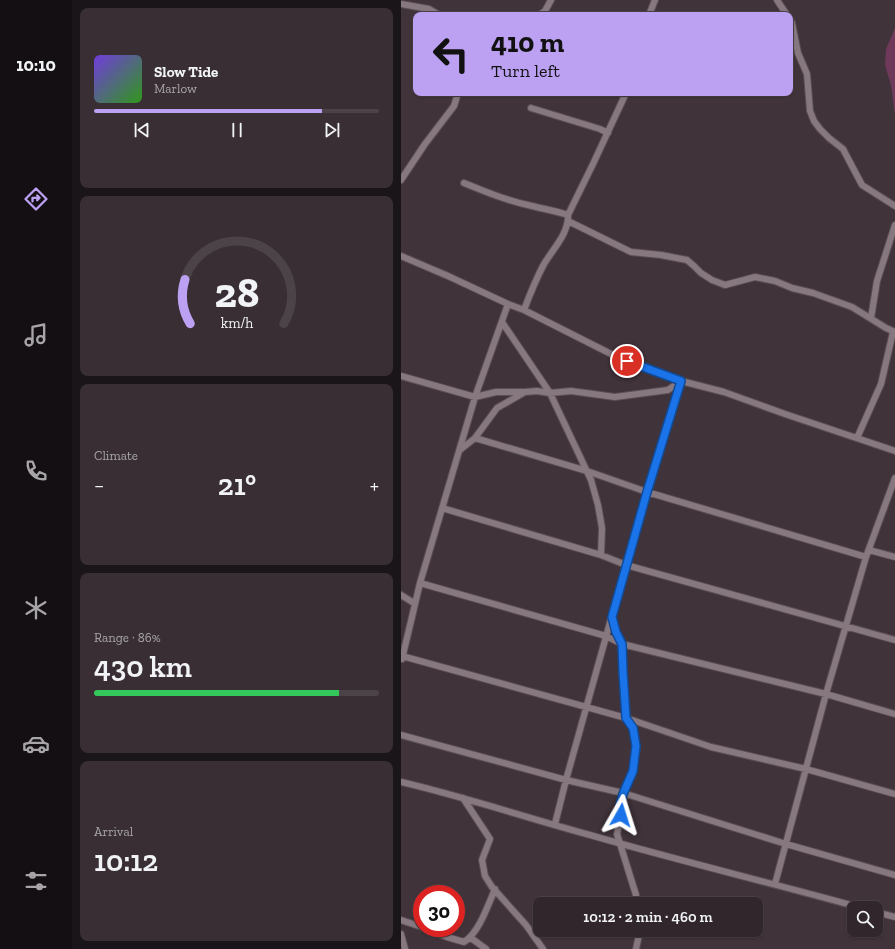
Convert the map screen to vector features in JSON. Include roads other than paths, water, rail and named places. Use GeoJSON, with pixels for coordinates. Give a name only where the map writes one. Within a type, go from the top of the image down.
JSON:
{"type":"FeatureCollection","features":[{"type":"Feature","properties":{"kind":"street"},"geometry":{"type":"LineString","coordinates":[[544,12],[551,0]]}},
{"type":"Feature","properties":{"kind":"street"},"geometry":{"type":"LineString","coordinates":[[650,12],[655,0]]}},
{"type":"Feature","properties":{"kind":"street"},"geometry":{"type":"LineString","coordinates":[[777,0],[785,12]]}},
{"type":"Feature","properties":{"kind":"street"},"geometry":{"type":"LineString","coordinates":[[401,4],[429,9],[434,12]]}},
{"type":"Feature","properties":{"kind":"street"},"geometry":{"type":"LineString","coordinates":[[793,28],[798,54],[807,74],[810,111],[814,121],[829,138],[843,149],[862,185],[895,206]]}},
{"type":"Feature","properties":{"kind":"street"},"geometry":{"type":"LineString","coordinates":[[401,180],[425,144],[454,106],[457,96]]}},
{"type":"Feature","properties":{"kind":"street"},"geometry":{"type":"LineString","coordinates":[[523,310],[544,264],[561,239],[568,218],[625,96]]}},
{"type":"Feature","properties":{"kind":"street"},"geometry":{"type":"LineString","coordinates":[[531,108],[600,128],[608,133]]}},
{"type":"Feature","properties":{"kind":"street"},"geometry":{"type":"LineString","coordinates":[[464,183],[493,195],[531,206],[551,209],[631,252],[661,255],[687,260],[701,273],[712,280],[725,285],[755,277],[775,281],[852,307],[894,332],[881,384],[857,438]]}},
{"type":"Feature","properties":{"kind":"street"},"geometry":{"type":"LineString","coordinates":[[871,318],[877,281],[895,225]]}},
{"type":"Feature","properties":{"kind":"street"},"geometry":{"type":"LineString","coordinates":[[401,256],[523,310],[617,357],[681,381],[725,392],[895,451]]}},
{"type":"Feature","properties":{"kind":"street"},"geometry":{"type":"LineString","coordinates":[[508,304],[475,397],[414,603],[402,658],[626,718],[711,747],[806,769],[895,794]]}},
{"type":"Feature","properties":{"kind":"street"},"geometry":{"type":"LineString","coordinates":[[502,322],[550,393],[587,471],[598,505],[602,528],[601,555]]}},
{"type":"Feature","properties":{"kind":"street"},"geometry":{"type":"LineString","coordinates":[[401,376],[475,397],[496,392],[537,391],[550,393],[571,391],[615,397],[668,390],[681,381]]}},
{"type":"Feature","properties":{"kind":"street"},"geometry":{"type":"LineString","coordinates":[[555,824],[565,780],[626,565],[681,381]]}},
{"type":"Feature","properties":{"kind":"street"},"geometry":{"type":"LineString","coordinates":[[460,450],[475,438],[497,408],[525,392]]}},
{"type":"Feature","properties":{"kind":"street"},"geometry":{"type":"LineString","coordinates":[[475,438],[587,471],[647,492],[866,557]]}},
{"type":"Feature","properties":{"kind":"street"},"geometry":{"type":"LineString","coordinates":[[775,884],[845,627],[866,557],[895,478]]}},
{"type":"Feature","properties":{"kind":"street"},"geometry":{"type":"LineString","coordinates":[[442,508],[601,555],[626,565],[895,640]]}},
{"type":"Feature","properties":{"kind":"street"},"geometry":{"type":"LineString","coordinates":[[869,550],[895,557]]}},
{"type":"Feature","properties":{"kind":"street"},"geometry":{"type":"LineString","coordinates":[[420,583],[606,636],[622,644],[826,694],[895,714]]}},
{"type":"Feature","properties":{"kind":"street"},"geometry":{"type":"LineString","coordinates":[[401,595],[414,603]]}},
{"type":"Feature","properties":{"kind":"street"},"geometry":{"type":"LineString","coordinates":[[612,617],[616,632],[622,644],[626,718],[633,728],[636,746],[633,771],[620,805],[621,815],[617,834],[636,897]]}},
{"type":"Feature","properties":{"kind":"street"},"geometry":{"type":"LineString","coordinates":[[401,734],[565,780],[623,794],[787,844],[895,874]]}},
{"type":"Feature","properties":{"kind":"street"},"geometry":{"type":"LineString","coordinates":[[401,782],[847,904]]}},
{"type":"Feature","properties":{"kind":"street"},"geometry":{"type":"LineString","coordinates":[[463,798],[490,839],[482,860],[485,876],[526,925],[543,949]]}},
{"type":"Feature","properties":{"kind":"street"},"geometry":{"type":"LineString","coordinates":[[447,937],[464,942],[471,938],[495,889]]}},
{"type":"Feature","properties":{"kind":"street"},"geometry":{"type":"LineString","coordinates":[[883,914],[895,917]]}},
{"type":"Feature","properties":{"kind":"street"},"geometry":{"type":"LineString","coordinates":[[401,920],[413,924]]}},
{"type":"Feature","properties":{"kind":"street"},"geometry":{"type":"LineString","coordinates":[[401,934],[405,949]]}},
{"type":"Feature","properties":{"kind":"street"},"geometry":{"type":"LineString","coordinates":[[636,949],[639,937]]}},
{"type":"Feature","properties":{"kind":"street"},"geometry":{"type":"LineString","coordinates":[[471,938],[486,949]]}}]}
